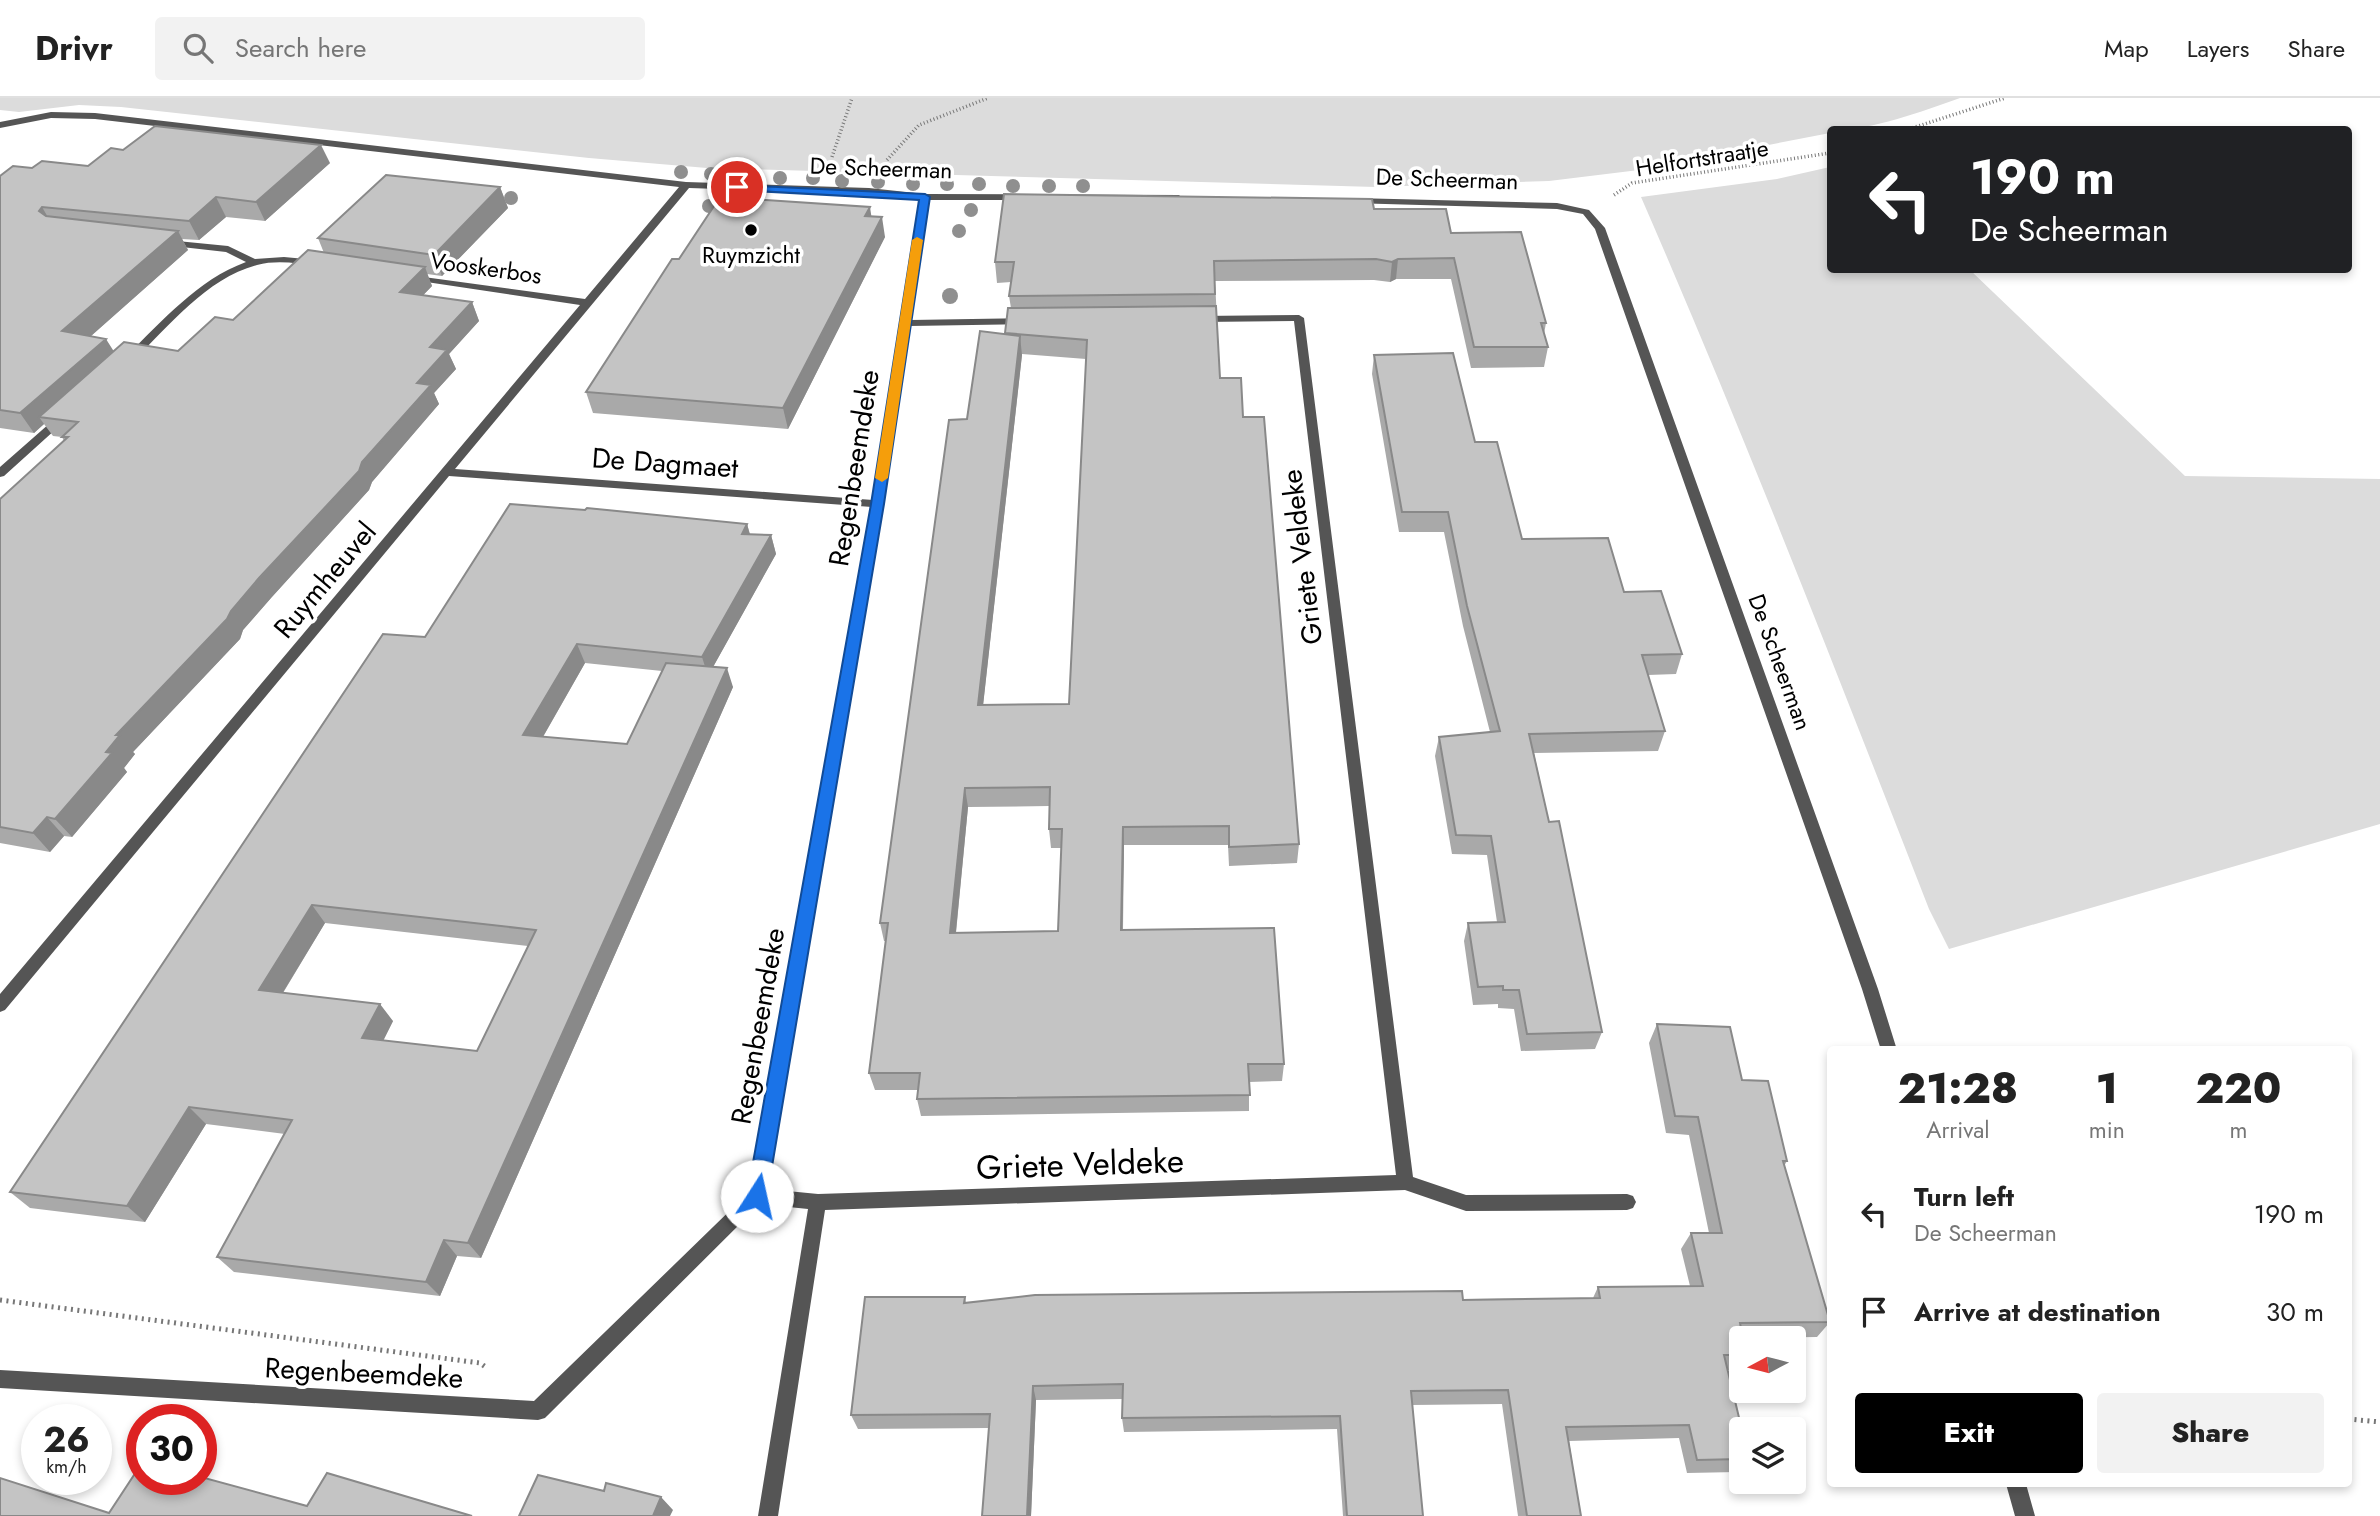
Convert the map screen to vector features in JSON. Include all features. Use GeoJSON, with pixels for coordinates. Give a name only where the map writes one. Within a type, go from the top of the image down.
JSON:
{"type":"FeatureCollection","features":[{"type":"Feature","properties":{"kind":"street","name":"De Scheerman"},"geometry":{"type":"LineString","coordinates":[[0,125],[51,115],[95,116],[686,185],[869,191],[925,197],[1188,197]]}},
{"type":"Feature","properties":{"kind":"street","name":"Ruymheuvel"},"geometry":{"type":"LineString","coordinates":[[0,1005],[686,185]]}},
{"type":"Feature","properties":{"kind":"street","name":"Regenbeemdeke"},"geometry":{"type":"LineString","coordinates":[[757,1196],[878,504],[925,197]]}},
{"type":"Feature","properties":{"kind":"street","name":"De Scheerman"},"geometry":{"type":"LineString","coordinates":[[1339,200],[1557,206],[1586,212],[1600,228],[1870,989],[1888,1046]]}},
{"type":"Feature","properties":{"kind":"street"},"geometry":{"type":"LineString","coordinates":[[150,241],[229,249],[253,262]]}},
{"type":"Feature","properties":{"kind":"street"},"geometry":{"type":"LineString","coordinates":[[120,366],[220,277],[253,262],[285,259],[327,265]]}},
{"type":"Feature","properties":{"kind":"street","name":"Vooskerbos"},"geometry":{"type":"LineString","coordinates":[[396,275],[588,303]]}},
{"type":"Feature","properties":{"kind":"street","name":"Griete Veldeke"},"geometry":{"type":"LineString","coordinates":[[1182,319],[1300,318],[1405,1182]]}},
{"type":"Feature","properties":{"kind":"street"},"geometry":{"type":"LineString","coordinates":[[905,323],[1045,321]]}},
{"type":"Feature","properties":{"kind":"street"},"geometry":{"type":"LineString","coordinates":[[0,473],[70,411]]}},
{"type":"Feature","properties":{"kind":"street","name":"De Dagmaet"},"geometry":{"type":"LineString","coordinates":[[447,472],[878,504]]}},
{"type":"Feature","properties":{"kind":"street","name":"Griete Veldeke"},"geometry":{"type":"LineString","coordinates":[[757,1196],[818,1202],[1405,1182],[1466,1203],[1627,1202]]}},
{"type":"Feature","properties":{"kind":"street"},"geometry":{"type":"LineString","coordinates":[[538,1411],[757,1196]]}},
{"type":"Feature","properties":{"kind":"street"},"geometry":{"type":"LineString","coordinates":[[768,1516],[818,1202]]}},
{"type":"Feature","properties":{"kind":"street","name":"Regenbeemdeke"},"geometry":{"type":"LineString","coordinates":[[0,1379],[538,1411]]}},
{"type":"Feature","properties":{"kind":"street"},"geometry":{"type":"LineString","coordinates":[[2017,1487],[2025,1516]]}},
{"type":"Feature","properties":{"kind":"path"},"geometry":{"type":"LineString","coordinates":[[814,190],[838,145],[852,98]]}},
{"type":"Feature","properties":{"kind":"path"},"geometry":{"type":"LineString","coordinates":[[869,191],[895,148],[919,125],[988,98]]}},
{"type":"Feature","properties":{"kind":"path"},"geometry":{"type":"LineString","coordinates":[[1918,126],[2005,98]]}},
{"type":"Feature","properties":{"kind":"path","name":"Helfortstraatje"},"geometry":{"type":"LineString","coordinates":[[1586,212],[1632,183],[1827,153]]}},
{"type":"Feature","properties":{"kind":"path"},"geometry":{"type":"LineString","coordinates":[[0,1300],[481,1363],[538,1411]]}},
{"type":"Feature","properties":{"kind":"path"},"geometry":{"type":"LineString","coordinates":[[2352,1419],[2380,1422]]}},
{"type":"Feature","properties":{"kind":"shaded area"},"geometry":{"type":"Polygon","coordinates":[[[0,98],[1960,98],[1880,124],[1827,126],[1827,134],[1639,170],[1549,181],[1376,187],[707,168],[589,158],[121,107],[79,105],[19,112],[0,110],[0,98]]]}},
{"type":"Feature","properties":{"kind":"shaded area"},"geometry":{"type":"Polygon","coordinates":[[[1827,168],[1827,273],[1973,273],[2185,476],[2380,479],[2380,824],[1949,949],[1929,909],[1752,462],[1641,197],[1777,179],[1827,168]]]}},
{"type":"Feature","properties":{"kind":"building"},"geometry":{"type":"Polygon","coordinates":[[[155,126],[321,145],[256,202],[216,197],[189,221],[42,207],[39,211],[46,216],[178,231],[62,331],[106,339],[20,413],[0,410],[0,176],[13,166],[32,168],[42,161],[88,166],[111,148],[123,150],[155,126]]]}},
{"type":"Feature","properties":{"kind":"building"},"geometry":{"type":"Polygon","coordinates":[[[386,175],[500,187],[434,255],[318,238],[386,175]]]}},
{"type":"Feature","properties":{"kind":"building"},"geometry":{"type":"Polygon","coordinates":[[[1004,194],[1372,199],[1374,209],[1446,209],[1451,233],[1521,232],[1546,323],[1541,323],[1548,347],[1474,347],[1454,258],[1398,259],[1392,262],[1376,259],[1214,261],[1215,294],[1009,296],[1014,262],[995,262],[1004,194]]]}},
{"type":"Feature","properties":{"kind":"building"},"geometry":{"type":"Polygon","coordinates":[[[720,197],[870,207],[865,216],[882,217],[783,408],[586,392],[672,259],[679,259],[720,197]]]}},
{"type":"Feature","properties":{"kind":"building"},"geometry":{"type":"Polygon","coordinates":[[[308,250],[425,267],[400,292],[472,302],[430,347],[447,350],[417,383],[431,385],[362,462],[359,471],[259,578],[227,619],[116,735],[120,735],[106,752],[112,753],[55,819],[47,817],[33,833],[0,827],[0,499],[68,437],[62,437],[78,422],[39,417],[124,342],[178,351],[215,317],[233,320],[308,250]]]}},
{"type":"Feature","properties":{"kind":"building"},"geometry":{"type":"Polygon","coordinates":[[[1216,306],[1220,378],[1241,378],[1243,417],[1264,417],[1299,844],[1229,847],[1229,826],[1123,827],[1121,930],[1274,928],[1284,1064],[1248,1064],[1250,1095],[917,1099],[920,1073],[869,1073],[888,923],[880,923],[949,420],[967,419],[980,331],[1020,336],[978,705],[1069,704],[1087,340],[1005,333],[1008,308],[1216,306]],[[1050,787],[965,788],[950,933],[1058,931],[1062,829],[1049,829],[1050,787]]]}},
{"type":"Feature","properties":{"kind":"building"},"geometry":{"type":"Polygon","coordinates":[[[1453,353],[1475,442],[1497,442],[1522,539],[1608,538],[1624,592],[1661,591],[1682,654],[1642,655],[1665,731],[1529,734],[1549,822],[1559,821],[1602,1032],[1527,1034],[1519,990],[1503,990],[1503,986],[1478,987],[1468,923],[1505,922],[1491,836],[1456,835],[1439,737],[1500,731],[1467,606],[1448,512],[1402,512],[1374,355],[1453,353]]]}},
{"type":"Feature","properties":{"kind":"building"},"geometry":{"type":"Polygon","coordinates":[[[510,504],[585,510],[587,508],[747,524],[742,534],[771,535],[702,657],[577,644],[523,735],[627,744],[666,663],[727,668],[468,1243],[444,1240],[426,1282],[217,1257],[292,1120],[189,1107],[127,1206],[10,1192],[383,634],[425,637],[510,504]],[[312,905],[259,990],[380,1004],[362,1038],[477,1051],[536,930],[312,905]]]}},
{"type":"Feature","properties":{"kind":"building"},"geometry":{"type":"Polygon","coordinates":[[[1657,1024],[1730,1027],[1742,1080],[1768,1081],[1787,1161],[1783,1161],[1827,1312],[1827,1322],[1740,1323],[1741,1326],[1729,1326],[1729,1355],[1724,1355],[1729,1376],[1729,1404],[1736,1404],[1739,1417],[1729,1417],[1729,1459],[1697,1460],[1689,1425],[1566,1427],[1581,1516],[1527,1516],[1508,1390],[1411,1391],[1423,1516],[1347,1516],[1340,1416],[1122,1418],[1123,1384],[1033,1386],[1027,1516],[982,1516],[990,1414],[851,1415],[865,1297],[965,1297],[964,1303],[1035,1295],[1462,1291],[1463,1300],[1600,1298],[1598,1287],[1703,1286],[1691,1233],[1722,1233],[1698,1117],[1675,1116],[1657,1024]]]}},
{"type":"Feature","properties":{"kind":"building"},"geometry":{"type":"Polygon","coordinates":[[[327,1473],[472,1516],[0,1516],[0,1478],[21,1485],[21,1495],[53,1495],[109,1513],[126,1487],[126,1495],[217,1495],[217,1481],[307,1506],[327,1473]]]}},
{"type":"Feature","properties":{"kind":"building"},"geometry":{"type":"Polygon","coordinates":[[[538,1475],[604,1491],[606,1483],[661,1497],[653,1516],[519,1516],[538,1475]]]}},
{"type":"Feature","properties":{"kind":"slow traffic"},"geometry":{"type":"LineString","coordinates":[[882,478],[917,240]]}},
{"type":"Feature","properties":{"kind":"place","name":"Ruymzicht"},"geometry":{"type":"Point","coordinates":[751,230]}},
{"type":"Feature","properties":{"kind":"route"},"geometry":{"type":"LineString","coordinates":[[737,187],[869,191],[925,197],[878,504],[757,1196]]}}]}
